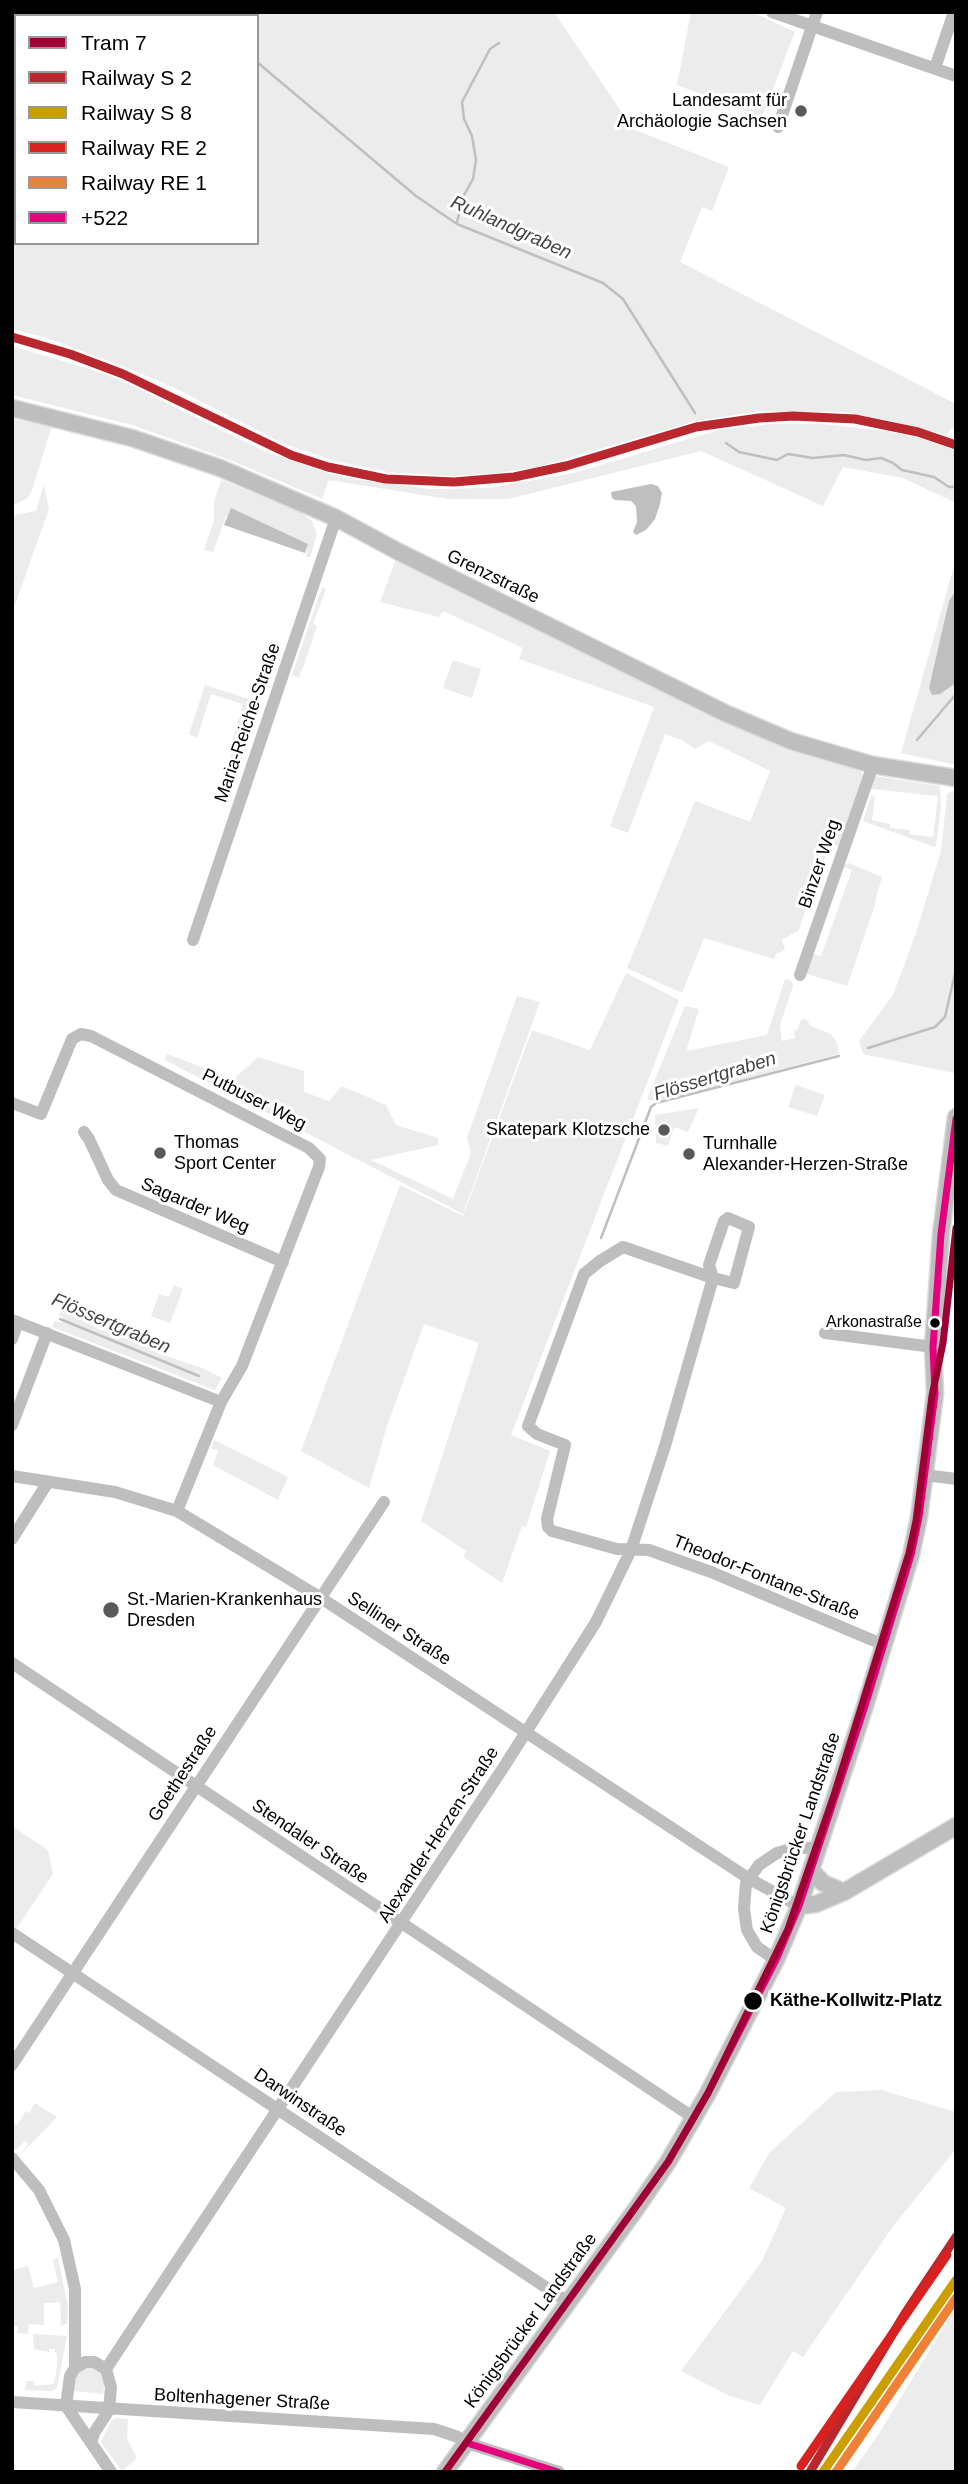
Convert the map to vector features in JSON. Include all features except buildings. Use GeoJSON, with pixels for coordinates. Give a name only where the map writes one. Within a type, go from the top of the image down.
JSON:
{"type":"FeatureCollection","features":[{"type":"Feature","properties":{"kind":"main road","name":"Grenzstraße"},"geometry":{"type":"LineString","coordinates":[[12,408],[108,431],[197,459],[336,518],[399,552],[725,713],[791,741],[873,765],[956,778]]}},
{"type":"Feature","properties":{"kind":"main road","name":"Königsbrücker Landstraße"},"geometry":{"type":"LineString","coordinates":[[445,2472],[636,2209],[694,2118],[776,1960],[799,1906],[911,1555],[925,1475],[934,1394],[933,1347],[950,1209],[956,1117]]}},
{"type":"Feature","properties":{"kind":"main road"},"geometry":{"type":"LineString","coordinates":[[799,1906],[817,1903],[844,1892],[956,1826]]}},
{"type":"Feature","properties":{"kind":"main road"},"geometry":{"type":"LineString","coordinates":[[811,1870],[823,1883],[844,1892]]}},
{"type":"Feature","properties":{"kind":"street"},"geometry":{"type":"LineString","coordinates":[[772,12],[956,76]]}},
{"type":"Feature","properties":{"kind":"street"},"geometry":{"type":"LineString","coordinates":[[778,127],[817,12]]}},
{"type":"Feature","properties":{"kind":"street"},"geometry":{"type":"LineString","coordinates":[[935,68],[954,12]]}},
{"type":"Feature","properties":{"kind":"street","name":"Maria-Reiche-Straße"},"geometry":{"type":"LineString","coordinates":[[193,940],[336,518]]}},
{"type":"Feature","properties":{"kind":"street","name":"Binzer Weg"},"geometry":{"type":"LineString","coordinates":[[800,975],[873,765]]}},
{"type":"Feature","properties":{"kind":"street","name":"Putbuser Weg"},"geometry":{"type":"LineString","coordinates":[[12,1103],[41,1114],[72,1039],[81,1034],[91,1036],[309,1148],[320,1159],[242,1366],[221,1402],[177,1511]]}},
{"type":"Feature","properties":{"kind":"street","name":"Sagarder Weg"},"geometry":{"type":"LineString","coordinates":[[84,1132],[108,1180],[116,1190],[283,1262]]}},
{"type":"Feature","properties":{"kind":"street","name":"Alexander-Herzen-Straße"},"geometry":{"type":"LineString","coordinates":[[106,2369],[526,1734],[596,1622],[631,1550],[669,1433],[713,1278],[709,1265],[724,1221],[728,1218],[749,1227],[734,1283],[713,1278]]}},
{"type":"Feature","properties":{"kind":"street","name":"Theodor-Fontane-Straße"},"geometry":{"type":"LineString","coordinates":[[713,1278],[623,1247],[584,1274],[528,1426],[537,1434],[565,1445],[547,1520],[548,1527],[552,1531],[617,1549],[649,1550],[711,1572],[884,1645]]}},
{"type":"Feature","properties":{"kind":"street"},"geometry":{"type":"LineString","coordinates":[[12,1339],[15,1321],[221,1402]]}},
{"type":"Feature","properties":{"kind":"street"},"geometry":{"type":"LineString","coordinates":[[12,1425],[47,1333]]}},
{"type":"Feature","properties":{"kind":"street"},"geometry":{"type":"LineString","coordinates":[[825,1333],[933,1347]]}},
{"type":"Feature","properties":{"kind":"street"},"geometry":{"type":"LineString","coordinates":[[925,1475],[956,1479]]}},
{"type":"Feature","properties":{"kind":"street","name":"Selliner Straße"},"geometry":{"type":"LineString","coordinates":[[12,1476],[115,1492],[177,1511],[320,1598],[751,1880]]}},
{"type":"Feature","properties":{"kind":"street"},"geometry":{"type":"LineString","coordinates":[[12,1539],[48,1482]]}},
{"type":"Feature","properties":{"kind":"street","name":"Goethestraße"},"geometry":{"type":"LineString","coordinates":[[12,2065],[384,1502]]}},
{"type":"Feature","properties":{"kind":"street","name":"Stendaler Straße"},"geometry":{"type":"LineString","coordinates":[[12,1663],[694,2118]]}},
{"type":"Feature","properties":{"kind":"street"},"geometry":{"type":"LineString","coordinates":[[776,1960],[757,1947],[747,1930],[744,1900],[751,1880],[759,1865],[777,1853],[794,1848],[818,1847]]}},
{"type":"Feature","properties":{"kind":"street"},"geometry":{"type":"LineString","coordinates":[[751,1880],[799,1906]]}},
{"type":"Feature","properties":{"kind":"street","name":"Darwinstraße"},"geometry":{"type":"LineString","coordinates":[[12,1933],[568,2302]]}},
{"type":"Feature","properties":{"kind":"street"},"geometry":{"type":"LineString","coordinates":[[12,2158],[39,2190],[65,2243],[75,2289],[75,2368]]}},
{"type":"Feature","properties":{"kind":"street"},"geometry":{"type":"LineString","coordinates":[[91,2443],[94,2433],[110,2410],[111,2387],[106,2369],[94,2362],[85,2362],[75,2368],[70,2376],[66,2406],[91,2443],[111,2472]]}},
{"type":"Feature","properties":{"kind":"street","name":"Boltenhagener Straße"},"geometry":{"type":"LineString","coordinates":[[12,2402],[422,2428],[444,2432],[467,2443],[559,2472]]}},
{"type":"Feature","properties":{"kind":"shaded area"},"geometry":{"type":"Polygon","coordinates":[[[554,12],[633,129],[729,167],[712,211],[702,207],[680,262],[956,404],[956,430],[951,428],[947,435],[843,412],[760,411],[696,421],[538,467],[455,476],[388,472],[334,461],[282,443],[177,389],[128,368],[47,338],[12,329],[12,23],[14,245],[259,245],[259,14],[34,14],[554,12]]]}},
{"type":"Feature","properties":{"kind":"shaded area"},"geometry":{"type":"Polygon","coordinates":[[[691,12],[752,12],[795,32],[762,117],[677,85],[691,12]]]}},
{"type":"Feature","properties":{"kind":"shaded area"},"geometry":{"type":"Polygon","coordinates":[[[12,346],[120,380],[264,451],[354,479],[430,489],[489,488],[574,473],[719,430],[770,424],[822,424],[886,431],[956,450],[956,503],[903,478],[843,467],[823,506],[701,451],[508,499],[448,499],[329,480],[322,499],[230,460],[132,425],[12,395],[12,346]]]}},
{"type":"Feature","properties":{"kind":"shaded area"},"geometry":{"type":"Polygon","coordinates":[[[12,419],[52,426],[31,493],[26,499],[12,506],[14,486],[12,419]]]}},
{"type":"Feature","properties":{"kind":"shaded area"},"geometry":{"type":"Polygon","coordinates":[[[221,480],[300,512],[312,521],[317,534],[310,558],[306,556],[308,544],[226,516],[213,552],[204,550],[214,520],[214,502],[221,480]]]}},
{"type":"Feature","properties":{"kind":"shaded area"},"geometry":{"type":"Polygon","coordinates":[[[44,484],[49,509],[12,613],[12,525],[15,515],[36,511],[44,484]]]}},
{"type":"Feature","properties":{"kind":"shaded area"},"geometry":{"type":"Polygon","coordinates":[[[651,484],[658,486],[662,493],[660,504],[655,519],[646,530],[636,535],[633,532],[637,522],[636,506],[631,501],[615,500],[611,492],[651,484]]]}},
{"type":"Feature","properties":{"kind":"shaded area"},"geometry":{"type":"Polygon","coordinates":[[[231,508],[308,544],[305,553],[224,525],[231,508]]]}},
{"type":"Feature","properties":{"kind":"shaded area"},"geometry":{"type":"Polygon","coordinates":[[[399,552],[578,640],[840,756],[866,776],[839,847],[830,843],[798,931],[782,940],[785,950],[776,954],[774,959],[704,938],[682,993],[627,968],[695,801],[750,822],[770,771],[709,741],[695,749],[682,740],[665,734],[628,833],[610,826],[654,707],[519,659],[523,648],[443,611],[439,617],[380,602],[399,552]]]}},
{"type":"Feature","properties":{"kind":"shaded area"},"geometry":{"type":"Polygon","coordinates":[[[956,559],[956,590],[949,601],[940,694],[956,683],[956,765],[901,753],[956,559]]]}},
{"type":"Feature","properties":{"kind":"shaded area"},"geometry":{"type":"Polygon","coordinates":[[[322,587],[326,589],[313,624],[317,626],[300,671],[300,678],[292,675],[322,587]]]}},
{"type":"Feature","properties":{"kind":"shaded area"},"geometry":{"type":"Polygon","coordinates":[[[956,590],[956,683],[940,694],[932,695],[929,688],[949,601],[956,590]]]}},
{"type":"Feature","properties":{"kind":"shaded area"},"geometry":{"type":"Polygon","coordinates":[[[453,660],[481,669],[472,698],[443,688],[453,660]]]}},
{"type":"Feature","properties":{"kind":"shaded area"},"geometry":{"type":"Polygon","coordinates":[[[205,685],[261,703],[241,763],[230,759],[233,749],[230,748],[243,704],[211,694],[197,738],[189,734],[205,685]]]}},
{"type":"Feature","properties":{"kind":"shaded area"},"geometry":{"type":"Polygon","coordinates":[[[874,776],[940,786],[941,807],[936,846],[863,821],[871,796],[875,797],[872,820],[890,824],[890,828],[910,830],[910,834],[933,837],[938,796],[870,789],[874,776]]]}},
{"type":"Feature","properties":{"kind":"shaded area"},"geometry":{"type":"Polygon","coordinates":[[[956,791],[954,1073],[863,1054],[859,1041],[893,995],[916,933],[941,851],[947,794],[956,791]]]}},
{"type":"Feature","properties":{"kind":"shaded area"},"geometry":{"type":"Polygon","coordinates":[[[849,863],[882,877],[847,986],[804,973],[811,953],[821,956],[852,870],[842,866],[849,863]]]}},
{"type":"Feature","properties":{"kind":"shaded area"},"geometry":{"type":"Polygon","coordinates":[[[626,973],[679,1000],[511,1435],[550,1451],[526,1527],[522,1526],[502,1583],[463,1557],[466,1551],[421,1521],[479,1343],[424,1324],[387,1426],[369,1488],[301,1451],[400,1185],[463,1216],[532,1030],[590,1050],[626,973]]]}},
{"type":"Feature","properties":{"kind":"shaded area"},"geometry":{"type":"Polygon","coordinates":[[[785,979],[791,980],[793,986],[780,1025],[782,1041],[795,1038],[794,1031],[805,1018],[811,1026],[831,1034],[837,1043],[839,1054],[656,1102],[647,1099],[685,1006],[699,1009],[686,1051],[767,1035],[785,979]]]}},
{"type":"Feature","properties":{"kind":"shaded area"},"geometry":{"type":"Polygon","coordinates":[[[517,996],[540,1002],[463,1214],[165,1060],[167,1054],[234,1079],[258,1057],[304,1071],[304,1092],[329,1101],[342,1086],[386,1105],[396,1125],[438,1138],[438,1145],[371,1160],[453,1199],[471,1153],[467,1138],[517,996]]]}},
{"type":"Feature","properties":{"kind":"shaded area"},"geometry":{"type":"Polygon","coordinates":[[[796,1085],[825,1095],[817,1116],[788,1107],[796,1085]]]}},
{"type":"Feature","properties":{"kind":"shaded area","name":"Skatepark Klotzsche"},"geometry":{"type":"Polygon","coordinates":[[[699,1108],[688,1132],[674,1127],[668,1146],[656,1143],[655,1115],[699,1108]]]}},
{"type":"Feature","properties":{"kind":"shaded area"},"geometry":{"type":"Polygon","coordinates":[[[174,1285],[183,1289],[170,1323],[151,1316],[159,1294],[169,1297],[174,1285]]]}},
{"type":"Feature","properties":{"kind":"shaded area"},"geometry":{"type":"Polygon","coordinates":[[[61,1309],[101,1330],[222,1378],[215,1390],[52,1327],[55,1321],[62,1323],[63,1317],[59,1315],[61,1309]]]}},
{"type":"Feature","properties":{"kind":"shaded area"},"geometry":{"type":"Polygon","coordinates":[[[214,1440],[288,1477],[278,1500],[213,1465],[218,1451],[211,1448],[214,1440]]]}},
{"type":"Feature","properties":{"kind":"shaded area"},"geometry":{"type":"Polygon","coordinates":[[[12,1826],[48,1850],[53,1874],[16,1929],[12,1927],[12,1826]]]}},
{"type":"Feature","properties":{"kind":"shaded area"},"geometry":{"type":"Polygon","coordinates":[[[881,2090],[956,2112],[956,2149],[894,2225],[803,2357],[793,2351],[760,2405],[730,2396],[681,2371],[762,2261],[786,2208],[749,2188],[770,2152],[836,2092],[881,2090]]]}},
{"type":"Feature","properties":{"kind":"shaded area"},"geometry":{"type":"Polygon","coordinates":[[[35,2103],[57,2117],[21,2154],[28,2144],[25,2141],[16,2150],[12,2147],[12,2122],[17,2125],[35,2103]]]}},
{"type":"Feature","properties":{"kind":"shaded area"},"geometry":{"type":"Polygon","coordinates":[[[58,2258],[68,2307],[67,2324],[61,2325],[60,2302],[44,2303],[44,2325],[29,2324],[28,2334],[17,2333],[18,2326],[12,2326],[12,2270],[28,2266],[34,2288],[58,2282],[53,2260],[58,2258]]]}},
{"type":"Feature","properties":{"kind":"shaded area"},"geometry":{"type":"Polygon","coordinates":[[[956,2307],[956,2472],[852,2472],[878,2435],[956,2307]]]}},
{"type":"Feature","properties":{"kind":"shaded area"},"geometry":{"type":"Polygon","coordinates":[[[33,2334],[67,2336],[57,2388],[52,2391],[25,2390],[26,2381],[34,2381],[34,2386],[54,2384],[57,2366],[55,2349],[49,2349],[49,2352],[34,2349],[33,2334]]]}},
{"type":"Feature","properties":{"kind":"shaded area"},"geometry":{"type":"Polygon","coordinates":[[[92,2367],[102,2373],[105,2381],[103,2394],[73,2391],[76,2376],[81,2369],[92,2367]]]}},
{"type":"Feature","properties":{"kind":"shaded area"},"geometry":{"type":"Polygon","coordinates":[[[128,2419],[127,2439],[137,2458],[122,2471],[101,2442],[112,2420],[128,2419]]]}},
{"type":"Feature","properties":{"kind":"waterway","name":"Ruhlandgraben"},"geometry":{"type":"LineString","coordinates":[[60,14],[66,12]]}},
{"type":"Feature","properties":{"kind":"waterway"},"geometry":{"type":"LineString","coordinates":[[457,222],[464,195],[473,179],[476,160],[462,102],[490,49],[499,43]]}},
{"type":"Feature","properties":{"kind":"waterway","name":"Ruhlandgraben"},"geometry":{"type":"LineString","coordinates":[[259,64],[416,196],[457,224],[603,283],[623,299],[695,413]]}},
{"type":"Feature","properties":{"kind":"waterway","name":"Ruhlandgraben"},"geometry":{"type":"LineString","coordinates":[[726,443],[739,452],[777,460],[788,454],[813,458],[844,455],[866,460],[881,458],[902,470],[934,477],[949,487],[956,487]]}},
{"type":"Feature","properties":{"kind":"waterway"},"geometry":{"type":"LineString","coordinates":[[917,740],[956,694]]}},
{"type":"Feature","properties":{"kind":"waterway","name":"Flössertgraben"},"geometry":{"type":"LineString","coordinates":[[868,1048],[935,1027],[945,1017],[956,969]]}},
{"type":"Feature","properties":{"kind":"waterway","name":"Flössertgraben"},"geometry":{"type":"LineString","coordinates":[[601,1238],[651,1107],[656,1103],[839,1056]]}},
{"type":"Feature","properties":{"kind":"waterway","name":"Flössertgraben"},"geometry":{"type":"LineString","coordinates":[[60,1319],[199,1376]]}},
{"type":"Feature","properties":{"kind":"tram line","name":"7"},"geometry":{"type":"LineString","coordinates":[[445,2472],[668,2162],[708,2093],[788,1929],[834,1795],[909,1553],[916,1521],[932,1396],[943,1343],[956,1228]]}},
{"type":"Feature","properties":{"kind":"transit line"},"geometry":{"type":"LineString","coordinates":[[12,337],[70,354],[123,374],[291,455],[328,467],[386,479],[454,482],[514,477],[566,466],[696,427],[759,418],[793,416],[855,419],[918,432],[956,445]]}},
{"type":"Feature","properties":{"kind":"transit line","name":"+522"},"geometry":{"type":"LineString","coordinates":[[445,2472],[668,2162],[708,2093],[776,1960],[799,1906],[865,1706],[911,1555],[919,1517],[935,1394],[933,1347],[941,1234],[956,1119]]}},
{"type":"Feature","properties":{"kind":"transit line"},"geometry":{"type":"LineString","coordinates":[[810,2472],[904,2315],[956,2237]]}},
{"type":"Feature","properties":{"kind":"transit line"},"geometry":{"type":"LineString","coordinates":[[801,2466],[947,2255]]}},
{"type":"Feature","properties":{"kind":"transit line"},"geometry":{"type":"LineString","coordinates":[[823,2472],[956,2280]]}},
{"type":"Feature","properties":{"kind":"transit line"},"geometry":{"type":"LineString","coordinates":[[836,2472],[956,2298]]}},
{"type":"Feature","properties":{"kind":"transit line","name":"+522"},"geometry":{"type":"LineString","coordinates":[[467,2443],[558,2472]]}},
{"type":"Feature","properties":{"kind":"place","name":"Landesamt für Archäologie Sachsen"},"geometry":{"type":"Point","coordinates":[801,111]}},
{"type":"Feature","properties":{"kind":"place","name":"Skatepark Klotzsche"},"geometry":{"type":"Point","coordinates":[664,1130]}},
{"type":"Feature","properties":{"kind":"place","name":"Thomas Sport Center"},"geometry":{"type":"Point","coordinates":[160,1153]}},
{"type":"Feature","properties":{"kind":"place","name":"Turnhalle Alexander-Herzen-Straße"},"geometry":{"type":"Point","coordinates":[689,1154]}},
{"type":"Feature","properties":{"kind":"place","name":"Arkonastraße"},"geometry":{"type":"Point","coordinates":[935,1323]}},
{"type":"Feature","properties":{"kind":"place","name":"St.-Marien-Krankenhaus Dresden"},"geometry":{"type":"Point","coordinates":[111,1610]}},
{"type":"Feature","properties":{"kind":"place","name":"Käthe-Kollwitz-Platz"},"geometry":{"type":"Point","coordinates":[753,2001]}}]}
